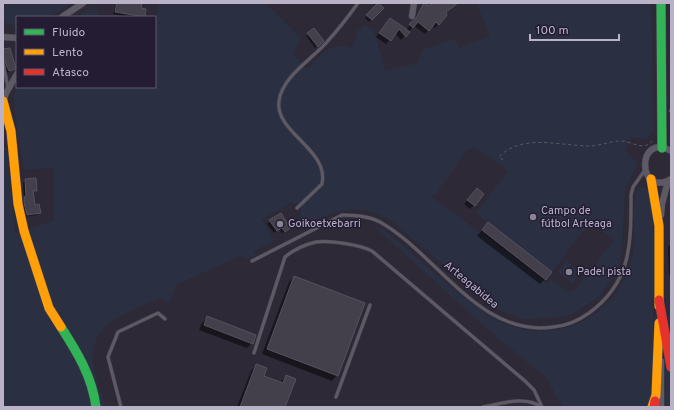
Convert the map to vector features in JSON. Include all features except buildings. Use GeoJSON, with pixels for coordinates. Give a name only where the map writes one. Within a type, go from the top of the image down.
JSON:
{"type":"FeatureCollection","features":[{"type":"Feature","properties":{"kind":"main road"},"geometry":{"type":"LineString","coordinates":[[662,3],[667,150]]}},
{"type":"Feature","properties":{"kind":"main road"},"geometry":{"type":"LineString","coordinates":[[3,102],[11,132],[18,204],[24,231],[49,308],[82,360],[94,393],[96,407]]}},
{"type":"Feature","properties":{"kind":"main road"},"geometry":{"type":"LineString","coordinates":[[652,179],[657,200],[659,226],[659,300],[665,326],[667,352],[671,367]]}},
{"type":"Feature","properties":{"kind":"main road"},"geometry":{"type":"LineString","coordinates":[[656,406],[665,326]]}},
{"type":"Feature","properties":{"kind":"street"},"geometry":{"type":"LineString","coordinates":[[64,16],[83,3]]}},
{"type":"Feature","properties":{"kind":"street"},"geometry":{"type":"LineString","coordinates":[[412,16],[414,3]]}},
{"type":"Feature","properties":{"kind":"street"},"geometry":{"type":"LineString","coordinates":[[3,36],[16,38]]}},
{"type":"Feature","properties":{"kind":"street"},"geometry":{"type":"LineString","coordinates":[[3,102],[8,88],[16,76]]}},
{"type":"Feature","properties":{"kind":"street"},"geometry":{"type":"LineString","coordinates":[[667,150],[657,148],[649,153],[644,161],[645,170],[652,179],[662,182],[669,180]]}},
{"type":"Feature","properties":{"kind":"street"},"geometry":{"type":"LineString","coordinates":[[659,226],[662,204],[669,180]]}},
{"type":"Feature","properties":{"kind":"lane"},"geometry":{"type":"LineString","coordinates":[[297,208],[322,184],[322,171],[311,152],[282,119],[278,109],[279,101],[286,85],[301,65],[321,49],[358,3]]}},
{"type":"Feature","properties":{"kind":"lane"},"geometry":{"type":"LineString","coordinates":[[3,63],[8,88]]}},
{"type":"Feature","properties":{"kind":"lane","name":"Arteagabidea"},"geometry":{"type":"LineString","coordinates":[[252,261],[342,215],[357,215],[380,222],[409,244],[488,312],[497,318],[526,327],[539,329],[558,327],[583,318],[607,298],[615,288],[624,271],[629,252],[631,195],[633,187],[645,170]]}},
{"type":"Feature","properties":{"kind":"lane"},"geometry":{"type":"LineString","coordinates":[[254,353],[285,257],[314,242],[322,241],[366,247],[525,381],[534,390],[542,407]]}},
{"type":"Feature","properties":{"kind":"lane"},"geometry":{"type":"LineString","coordinates":[[336,397],[370,305]]}},
{"type":"Feature","properties":{"kind":"lane"},"geometry":{"type":"LineString","coordinates":[[121,407],[108,357],[118,332],[158,313],[165,319]]}},
{"type":"Feature","properties":{"kind":"lane"},"geometry":{"type":"LineString","coordinates":[[483,407],[529,401],[542,407]]}},
{"type":"Feature","properties":{"kind":"path"},"geometry":{"type":"LineString","coordinates":[[503,160],[499,158],[505,151],[511,147],[526,143],[589,146],[621,141],[641,147],[652,142],[655,137]]}},
{"type":"Feature","properties":{"kind":"shaded area"},"geometry":{"type":"Polygon","coordinates":[[[3,3],[70,3],[52,16],[16,16],[16,27],[3,22],[3,3]]]}},
{"type":"Feature","properties":{"kind":"shaded area"},"geometry":{"type":"Polygon","coordinates":[[[158,3],[263,3],[272,9],[301,38],[293,54],[307,69],[321,55],[332,48],[344,46],[351,48],[357,37],[356,32],[365,25],[374,30],[385,71],[418,63],[423,49],[455,39],[459,48],[490,36],[476,3],[651,3],[654,129],[646,139],[631,137],[625,151],[635,160],[637,166],[625,188],[622,252],[618,268],[600,296],[573,314],[559,317],[526,319],[514,316],[498,309],[481,298],[392,221],[366,211],[345,210],[323,217],[299,228],[301,207],[292,202],[262,219],[274,241],[254,251],[256,256],[248,259],[240,256],[176,285],[170,302],[159,298],[125,314],[105,327],[98,336],[94,347],[93,360],[96,378],[106,407],[3,407],[3,147],[7,147],[15,233],[54,221],[54,168],[24,170],[15,115],[14,95],[18,88],[156,88],[156,21],[158,3]],[[473,148],[467,150],[435,195],[431,196],[547,283],[551,279],[568,292],[575,290],[614,240],[590,222],[552,272],[476,213],[508,171],[479,150],[473,148]]]}},
{"type":"Feature","properties":{"kind":"shaded area"},"geometry":{"type":"Polygon","coordinates":[[[94,7],[100,16],[78,16],[94,7]]]}},
{"type":"Feature","properties":{"kind":"shaded area"},"geometry":{"type":"Polygon","coordinates":[[[643,187],[649,190],[653,196],[653,375],[650,400],[647,407],[563,407],[545,377],[492,333],[372,225],[383,229],[458,293],[488,315],[520,329],[537,331],[556,330],[576,324],[592,316],[606,305],[622,283],[630,264],[634,245],[636,195],[638,188],[643,187]]]}},
{"type":"Feature","properties":{"kind":"shaded area","name":"Padel pista"},"geometry":{"type":"Polygon","coordinates":[[[567,261],[581,273],[573,283],[558,272],[567,261]]]}},
{"type":"Feature","properties":{"kind":"shaded area"},"geometry":{"type":"Polygon","coordinates":[[[666,364],[671,376],[671,407],[665,407],[666,364]]]}},
{"type":"Feature","properties":{"kind":"traffic: fast"},"geometry":{"type":"LineString","coordinates":[[661,3],[662,148]]}},
{"type":"Feature","properties":{"kind":"traffic: fast"},"geometry":{"type":"LineString","coordinates":[[61,327],[83,365],[91,385],[96,407]]}},
{"type":"Feature","properties":{"kind":"traffic: slow"},"geometry":{"type":"LineString","coordinates":[[3,101],[11,131],[18,204],[24,231],[49,308],[61,327]]}},
{"type":"Feature","properties":{"kind":"traffic: slow"},"geometry":{"type":"LineString","coordinates":[[651,179],[659,226],[659,306]]}},
{"type":"Feature","properties":{"kind":"traffic: slow"},"geometry":{"type":"LineString","coordinates":[[652,407],[656,395],[659,323]]}},
{"type":"Feature","properties":{"kind":"traffic: jam"},"geometry":{"type":"LineString","coordinates":[[659,300],[671,367]]}},
{"type":"Feature","properties":{"kind":"traffic: jam"},"geometry":{"type":"LineString","coordinates":[[654,407],[655,401]]}},
{"type":"Feature","properties":{"kind":"place","name":"Campo de fútbol Arteaga"},"geometry":{"type":"Point","coordinates":[533,217]}},
{"type":"Feature","properties":{"kind":"place","name":"Goikoetxebarri"},"geometry":{"type":"Point","coordinates":[280,224]}},
{"type":"Feature","properties":{"kind":"place","name":"Padel pista"},"geometry":{"type":"Point","coordinates":[569,272]}}]}
